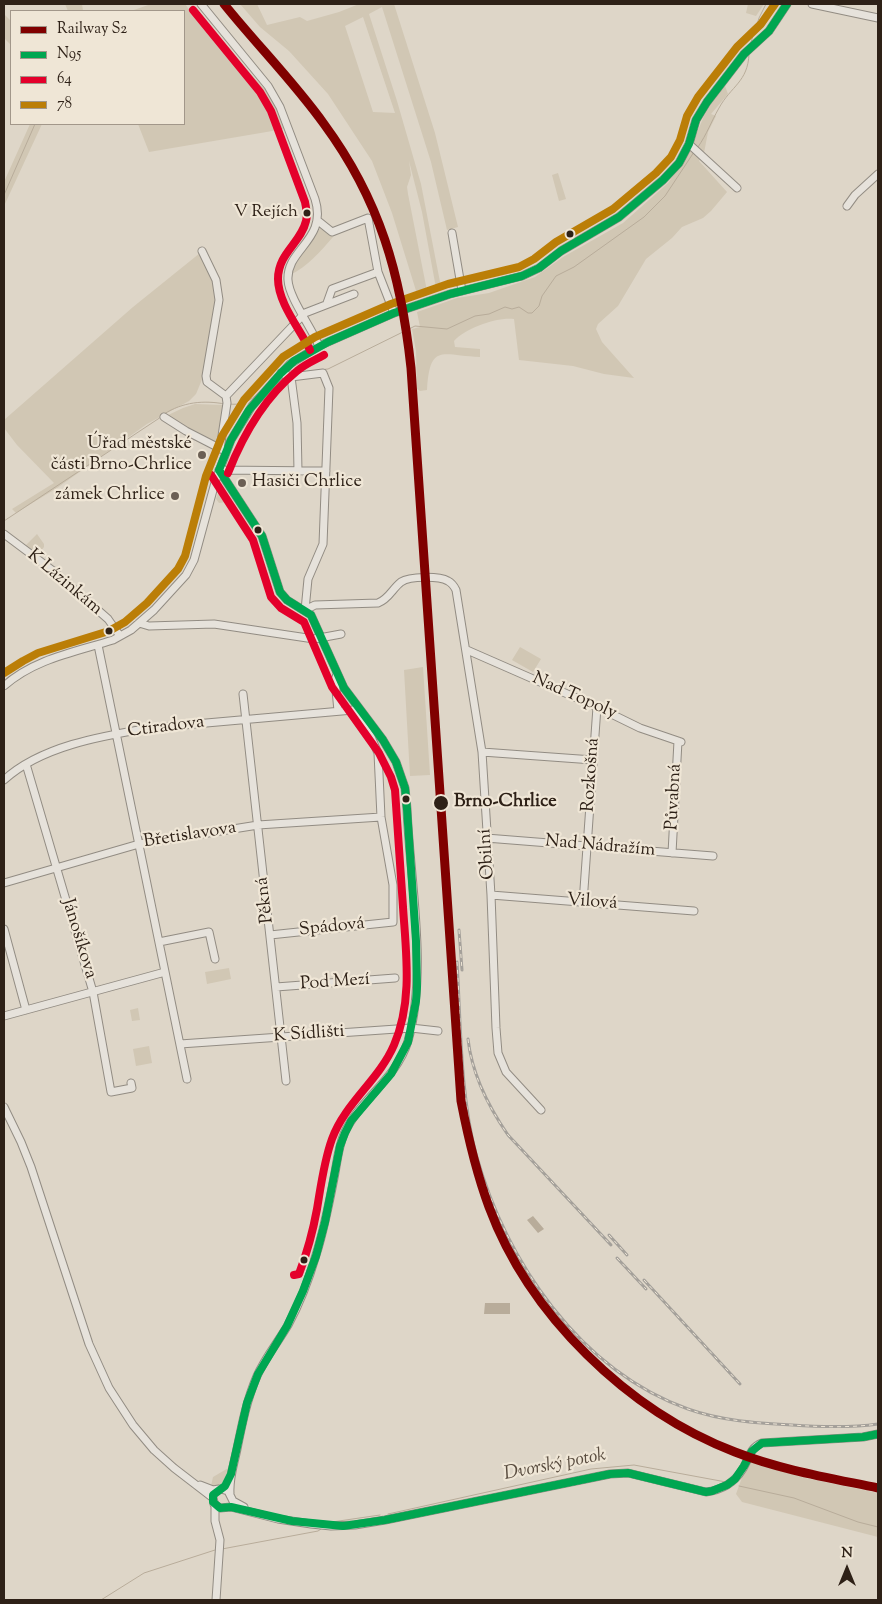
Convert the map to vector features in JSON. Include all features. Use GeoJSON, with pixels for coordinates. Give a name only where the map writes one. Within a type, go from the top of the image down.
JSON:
{"type":"FeatureCollection","features":[{"type":"Feature","properties":{"kind":"street"},"geometry":{"type":"LineString","coordinates":[[201,4],[268,86],[283,114],[315,199],[318,220],[311,236],[288,272],[290,289],[319,346]]}},
{"type":"Feature","properties":{"kind":"street"},"geometry":{"type":"LineString","coordinates":[[223,450],[249,410],[281,373],[294,361],[319,346],[394,313],[462,291],[522,276],[539,268],[561,251],[618,217],[663,180],[679,163],[689,144],[696,120],[721,84],[750,49],[769,31],[787,4]]}},
{"type":"Feature","properties":{"kind":"street"},"geometry":{"type":"LineString","coordinates":[[812,4],[878,18]]}},
{"type":"Feature","properties":{"kind":"street"},"geometry":{"type":"LineString","coordinates":[[689,144],[737,188]]}},
{"type":"Feature","properties":{"kind":"street"},"geometry":{"type":"LineString","coordinates":[[847,206],[855,195],[878,174]]}},
{"type":"Feature","properties":{"kind":"street"},"geometry":{"type":"LineString","coordinates":[[318,220],[332,232],[368,218],[378,272],[394,313]]}},
{"type":"Feature","properties":{"kind":"street"},"geometry":{"type":"LineString","coordinates":[[452,233],[462,291]]}},
{"type":"Feature","properties":{"kind":"street"},"geometry":{"type":"LineString","coordinates":[[202,251],[216,280],[219,300],[206,376],[207,382],[226,402]]}},
{"type":"Feature","properties":{"kind":"street"},"geometry":{"type":"LineString","coordinates":[[327,303],[332,288],[378,272]]}},
{"type":"Feature","properties":{"kind":"street"},"geometry":{"type":"LineString","coordinates":[[4,686],[34,665],[120,636],[139,623],[178,585],[190,568],[200,542],[219,470],[223,450],[226,402],[306,312],[354,294]]}},
{"type":"Feature","properties":{"kind":"street"},"geometry":{"type":"LineString","coordinates":[[281,373],[291,376],[323,373],[329,388],[323,544],[308,578],[305,610]]}},
{"type":"Feature","properties":{"kind":"street"},"geometry":{"type":"LineString","coordinates":[[291,376],[297,423],[298,470]]}},
{"type":"Feature","properties":{"kind":"street"},"geometry":{"type":"LineString","coordinates":[[164,417],[223,450]]}},
{"type":"Feature","properties":{"kind":"street"},"geometry":{"type":"LineString","coordinates":[[219,470],[326,471]]}},
{"type":"Feature","properties":{"kind":"street"},"geometry":{"type":"LineString","coordinates":[[216,1600],[220,1547],[217,1527],[219,1514],[231,1503],[231,1474],[253,1384],[262,1365],[293,1315],[316,1256],[325,1222],[340,1146],[345,1133],[351,1121],[397,1065],[405,1049],[416,1001],[417,972],[405,788],[400,770],[389,749],[347,693],[312,616],[287,600],[280,592],[262,536],[219,470]]}},
{"type":"Feature","properties":{"kind":"street","name":"K Lázinkám"},"geometry":{"type":"LineString","coordinates":[[4,534],[52,570],[108,619],[120,636]]}},
{"type":"Feature","properties":{"kind":"street","name":"Obilní"},"geometry":{"type":"LineString","coordinates":[[305,610],[314,605],[378,603],[386,600],[404,581],[414,578],[444,579],[455,587],[459,601],[482,752],[498,1053],[506,1072],[542,1110]]}},
{"type":"Feature","properties":{"kind":"street"},"geometry":{"type":"LineString","coordinates":[[139,623],[149,626],[214,624],[308,638],[341,634]]}},
{"type":"Feature","properties":{"kind":"street"},"geometry":{"type":"LineString","coordinates":[[98,645],[118,734],[187,1079]]}},
{"type":"Feature","properties":{"kind":"street","name":"Nad Topoly"},"geometry":{"type":"LineString","coordinates":[[467,650],[640,728],[680,742]]}},
{"type":"Feature","properties":{"kind":"street"},"geometry":{"type":"LineString","coordinates":[[338,674],[335,680],[338,711],[351,710],[354,712],[371,737],[378,753],[381,817]]}},
{"type":"Feature","properties":{"kind":"street","name":"Pěkná"},"geometry":{"type":"LineString","coordinates":[[243,694],[286,1081]]}},
{"type":"Feature","properties":{"kind":"street","name":"Rozkošná"},"geometry":{"type":"LineString","coordinates":[[583,902],[597,707]]}},
{"type":"Feature","properties":{"kind":"street","name":"Ctiradova"},"geometry":{"type":"LineString","coordinates":[[4,780],[26,764],[57,750],[118,734],[150,728],[338,711]]}},
{"type":"Feature","properties":{"kind":"street","name":"Půvabná"},"geometry":{"type":"LineString","coordinates":[[672,853],[680,742]]}},
{"type":"Feature","properties":{"kind":"street"},"geometry":{"type":"LineString","coordinates":[[482,752],[593,760]]}},
{"type":"Feature","properties":{"kind":"street","name":"Jánošíkova"},"geometry":{"type":"LineString","coordinates":[[26,764],[93,992],[111,1092],[132,1088],[131,1083]]}},
{"type":"Feature","properties":{"kind":"street","name":"Břetislavova"},"geometry":{"type":"LineString","coordinates":[[4,883],[139,844],[258,825],[381,817]]}},
{"type":"Feature","properties":{"kind":"street","name":"Spádová"},"geometry":{"type":"LineString","coordinates":[[270,935],[393,922],[393,885],[381,817]]}},
{"type":"Feature","properties":{"kind":"street","name":"Nad Nádražím"},"geometry":{"type":"LineString","coordinates":[[486,838],[713,856]]}},
{"type":"Feature","properties":{"kind":"street","name":"Vilová"},"geometry":{"type":"LineString","coordinates":[[491,896],[694,911]]}},
{"type":"Feature","properties":{"kind":"street"},"geometry":{"type":"LineString","coordinates":[[4,929],[26,1010]]}},
{"type":"Feature","properties":{"kind":"street"},"geometry":{"type":"LineString","coordinates":[[159,942],[209,932],[215,959]]}},
{"type":"Feature","properties":{"kind":"street"},"geometry":{"type":"LineString","coordinates":[[4,1016],[166,972]]}},
{"type":"Feature","properties":{"kind":"street","name":"Pod Mezí"},"geometry":{"type":"LineString","coordinates":[[276,987],[395,978]]}},
{"type":"Feature","properties":{"kind":"street","name":"K Sídlišti"},"geometry":{"type":"LineString","coordinates":[[180,1044],[411,1028],[438,1031]]}},
{"type":"Feature","properties":{"kind":"street"},"geometry":{"type":"LineString","coordinates":[[4,1107],[31,1166],[89,1344],[102,1376],[138,1432],[161,1456],[213,1501],[224,1508],[231,1507],[278,1519],[331,1526],[355,1525],[385,1520],[594,1477],[628,1473],[706,1492],[716,1491],[728,1485],[737,1477],[751,1451],[757,1445],[770,1442],[863,1437],[878,1434]]}},
{"type":"Feature","properties":{"kind":"street"},"geometry":{"type":"LineString","coordinates":[[217,1527],[214,1521],[214,1492],[225,1486],[231,1474]]}},
{"type":"Feature","properties":{"kind":"street"},"geometry":{"type":"LineString","coordinates":[[193,1482],[210,1489],[226,1489],[235,1502],[252,1512]]}},
{"type":"Feature","properties":{"kind":"shaded area"},"geometry":{"type":"Polygon","coordinates":[[[65,4],[82,4],[83,10],[68,10],[65,4]]]}},
{"type":"Feature","properties":{"kind":"shaded area"},"geometry":{"type":"Polygon","coordinates":[[[151,4],[185,4],[197,20],[229,50],[271,96],[284,129],[149,152],[138,125],[185,125],[185,10],[134,10],[151,4]]]}},
{"type":"Feature","properties":{"kind":"shaded area"},"geometry":{"type":"Polygon","coordinates":[[[240,4],[257,4],[267,25],[300,17],[307,21],[359,4],[394,4],[435,133],[458,227],[447,230],[431,162],[382,7],[369,14],[421,184],[441,287],[436,288],[422,212],[409,161],[411,175],[407,187],[427,291],[417,294],[392,213],[372,161],[328,94],[289,51],[260,27],[240,4]],[[363,17],[345,26],[373,112],[395,113],[363,17]]]}},
{"type":"Feature","properties":{"kind":"shaded area"},"geometry":{"type":"Polygon","coordinates":[[[748,4],[764,4],[756,16],[746,13],[748,4]]]}},
{"type":"Feature","properties":{"kind":"shaded area"},"geometry":{"type":"Polygon","coordinates":[[[4,14],[10,20],[10,44],[4,38],[4,14]]]}},
{"type":"Feature","properties":{"kind":"shaded area"},"geometry":{"type":"Polygon","coordinates":[[[725,86],[728,94],[711,114],[716,116],[708,132],[704,153],[699,161],[727,192],[703,218],[682,227],[672,238],[646,259],[618,306],[598,324],[596,329],[602,342],[634,378],[604,374],[573,366],[519,360],[514,319],[507,319],[482,324],[459,336],[454,341],[455,347],[480,349],[480,357],[440,355],[431,364],[427,390],[420,391],[417,389],[416,351],[412,329],[420,327],[417,312],[457,298],[489,293],[535,277],[563,257],[623,223],[668,183],[687,156],[711,104],[725,86]]]}},
{"type":"Feature","properties":{"kind":"shaded area"},"geometry":{"type":"Polygon","coordinates":[[[30,125],[42,125],[4,206],[4,182],[30,125]]]}},
{"type":"Feature","properties":{"kind":"shaded area"},"geometry":{"type":"Polygon","coordinates":[[[558,173],[566,199],[559,201],[552,175],[558,173]]]}},
{"type":"Feature","properties":{"kind":"shaded area"},"geometry":{"type":"Polygon","coordinates":[[[322,226],[333,237],[308,263],[290,275],[295,263],[322,226]]]}},
{"type":"Feature","properties":{"kind":"shaded area"},"geometry":{"type":"Polygon","coordinates":[[[200,253],[216,287],[216,299],[203,377],[196,394],[189,401],[147,424],[57,488],[16,513],[12,509],[54,483],[17,445],[4,428],[4,420],[133,307],[200,253]]]}},
{"type":"Feature","properties":{"kind":"shaded area"},"geometry":{"type":"Polygon","coordinates":[[[195,404],[224,405],[217,444],[164,417],[195,404]]]}},
{"type":"Feature","properties":{"kind":"shaded area"},"geometry":{"type":"Polygon","coordinates":[[[220,487],[223,487],[230,497],[228,502],[219,503],[216,499],[220,487]]]}},
{"type":"Feature","properties":{"kind":"shaded area"},"geometry":{"type":"Polygon","coordinates":[[[37,534],[44,544],[38,555],[25,546],[37,534]]]}},
{"type":"Feature","properties":{"kind":"shaded area"},"geometry":{"type":"Polygon","coordinates":[[[520,647],[541,659],[533,672],[512,660],[520,647]]]}},
{"type":"Feature","properties":{"kind":"shaded area"},"geometry":{"type":"Polygon","coordinates":[[[423,667],[430,775],[410,776],[404,670],[423,667]]]}},
{"type":"Feature","properties":{"kind":"shaded area"},"geometry":{"type":"Polygon","coordinates":[[[229,968],[231,979],[207,984],[205,972],[229,968]]]}},
{"type":"Feature","properties":{"kind":"shaded area"},"geometry":{"type":"Polygon","coordinates":[[[138,1008],[140,1020],[132,1021],[130,1010],[138,1008]]]}},
{"type":"Feature","properties":{"kind":"shaded area"},"geometry":{"type":"Polygon","coordinates":[[[149,1046],[152,1063],[136,1066],[133,1049],[149,1046]]]}},
{"type":"Feature","properties":{"kind":"shaded area"},"geometry":{"type":"Polygon","coordinates":[[[533,1216],[544,1229],[538,1233],[527,1220],[533,1216]]]}},
{"type":"Feature","properties":{"kind":"shaded area"},"geometry":{"type":"Polygon","coordinates":[[[485,1303],[510,1303],[510,1314],[484,1314],[485,1303]]]}},
{"type":"Feature","properties":{"kind":"shaded area"},"geometry":{"type":"Polygon","coordinates":[[[748,1461],[805,1478],[878,1493],[878,1537],[742,1502],[736,1494],[748,1461]]]}},
{"type":"Feature","properties":{"kind":"shaded area"},"geometry":{"type":"Polygon","coordinates":[[[230,1467],[222,1483],[211,1486],[213,1477],[230,1467]]]}},
{"type":"Feature","properties":{"kind":"waterway"},"geometry":{"type":"LineString","coordinates":[[750,45],[766,4]]}},
{"type":"Feature","properties":{"kind":"waterway"},"geometry":{"type":"LineString","coordinates":[[698,147],[716,113],[746,71],[749,54]]}},
{"type":"Feature","properties":{"kind":"waterway"},"geometry":{"type":"LineString","coordinates":[[4,195],[35,125]]}},
{"type":"Feature","properties":{"kind":"waterway"},"geometry":{"type":"LineString","coordinates":[[289,370],[302,372],[328,369],[415,326],[447,329],[475,316],[489,314],[505,307],[512,309],[519,307],[528,313],[532,313],[539,306],[542,296],[556,276],[574,267],[644,217],[665,196],[694,152]]}},
{"type":"Feature","properties":{"kind":"waterway"},"geometry":{"type":"LineString","coordinates":[[229,404],[244,403],[250,400],[275,374]]}},
{"type":"Feature","properties":{"kind":"waterway"},"geometry":{"type":"LineString","coordinates":[[164,414],[178,407],[193,403],[225,404]]}},
{"type":"Feature","properties":{"kind":"waterway"},"geometry":{"type":"LineString","coordinates":[[4,521],[161,417]]}},
{"type":"Feature","properties":{"kind":"waterway","name":"Dvorský potok"},"geometry":{"type":"LineString","coordinates":[[388,1514],[591,1469],[634,1465],[726,1482]]}},
{"type":"Feature","properties":{"kind":"waterway","name":"Dvorský potok"},"geometry":{"type":"LineString","coordinates":[[739,1486],[794,1498],[858,1522],[878,1527]]}},
{"type":"Feature","properties":{"kind":"waterway","name":"Dvorský potok"},"geometry":{"type":"LineString","coordinates":[[332,1522],[380,1515]]}},
{"type":"Feature","properties":{"kind":"waterway","name":"Dvorský potok"},"geometry":{"type":"LineString","coordinates":[[222,1549],[321,1529]]}},
{"type":"Feature","properties":{"kind":"waterway","name":"Dvorský potok"},"geometry":{"type":"LineString","coordinates":[[101,1600],[144,1573],[215,1550]]}},
{"type":"Feature","properties":{"kind":"railway"},"geometry":{"type":"LineString","coordinates":[[459,930],[462,970]]}},
{"type":"Feature","properties":{"kind":"railway"},"geometry":{"type":"LineString","coordinates":[[457,962],[467,1107],[476,1154],[489,1194],[506,1234],[528,1271],[552,1307],[581,1339],[613,1368],[649,1391],[701,1413],[739,1421],[779,1424],[835,1427],[878,1424]]}},
{"type":"Feature","properties":{"kind":"railway"},"geometry":{"type":"LineString","coordinates":[[468,1039],[477,1078],[494,1113],[508,1135],[611,1245]]}},
{"type":"Feature","properties":{"kind":"railway"},"geometry":{"type":"LineString","coordinates":[[609,1235],[627,1255]]}},
{"type":"Feature","properties":{"kind":"railway"},"geometry":{"type":"LineString","coordinates":[[617,1258],[646,1289]]}},
{"type":"Feature","properties":{"kind":"railway"},"geometry":{"type":"LineString","coordinates":[[644,1280],[740,1384]]}},
{"type":"Feature","properties":{"kind":"rail line","name":"S2"},"geometry":{"type":"LineString","coordinates":[[224,4],[300,93],[343,152],[374,210],[394,270],[401,301],[411,368],[461,1101],[480,1181],[489,1207],[507,1247],[529,1285],[556,1321],[587,1355],[621,1385],[657,1412],[695,1434],[752,1458],[806,1473],[878,1488]]}},
{"type":"Feature","properties":{"kind":"transit line","name":"78"},"geometry":{"type":"LineString","coordinates":[[4,673],[38,653],[109,631],[125,622],[147,603],[178,569],[185,556],[206,476],[222,436],[244,400],[283,357],[315,337],[391,304],[448,284],[519,267],[534,259],[556,242],[613,209],[656,173],[671,157],[680,140],[687,116],[698,97],[737,47],[761,24],[775,4]]}},
{"type":"Feature","properties":{"kind":"transit line","name":"N95"},"geometry":{"type":"LineString","coordinates":[[219,470],[231,440],[249,410],[294,361],[328,342],[394,313],[450,294],[522,276],[539,268],[561,251],[619,217],[663,180],[679,163],[689,144],[696,120],[707,102],[744,54],[769,31],[787,4]]}},
{"type":"Feature","properties":{"kind":"transit line","name":"64"},"geometry":{"type":"LineString","coordinates":[[193,10],[260,92],[271,111],[305,202],[307,211],[306,221],[300,236],[282,262],[278,279],[285,306],[310,350]]}},
{"type":"Feature","properties":{"kind":"transit line","name":"64"},"geometry":{"type":"LineString","coordinates":[[228,473],[248,431],[265,405],[285,381],[307,364],[324,355]]}},
{"type":"Feature","properties":{"kind":"transit line","name":"N95"},"geometry":{"type":"LineString","coordinates":[[219,470],[262,536],[280,592],[287,600],[311,615],[344,688],[383,740],[396,762],[405,788],[407,809],[416,941],[417,987],[408,1042],[391,1074],[351,1121],[345,1133],[340,1146],[325,1222],[316,1256],[287,1326],[258,1374],[247,1403],[231,1474],[225,1486],[213,1495],[213,1502],[220,1508],[231,1507],[292,1521],[343,1526],[385,1520],[610,1474],[628,1473],[706,1492],[727,1485],[735,1479],[752,1451],[762,1443],[863,1437],[878,1434]]}},
{"type":"Feature","properties":{"kind":"transit line","name":"64"},"geometry":{"type":"LineString","coordinates":[[211,475],[253,540],[271,597],[281,608],[304,622],[332,687],[379,753],[395,790],[407,977],[404,1011],[400,1028],[388,1058],[345,1114],[332,1139],[325,1164],[310,1242],[299,1274],[294,1275]]}},
{"type":"Feature","properties":{"kind":"place","name":"V Rejích"},"geometry":{"type":"Point","coordinates":[307,213]}},
{"type":"Feature","properties":{"kind":"place","name":"Úřad městské části Brno-Chrlice"},"geometry":{"type":"Point","coordinates":[202,455]}},
{"type":"Feature","properties":{"kind":"place","name":"Hasiči Chrlice"},"geometry":{"type":"Point","coordinates":[242,483]}},
{"type":"Feature","properties":{"kind":"place","name":"zámek Chrlice"},"geometry":{"type":"Point","coordinates":[175,496]}},
{"type":"Feature","properties":{"kind":"place","name":"Brno-Chrlice"},"geometry":{"type":"Point","coordinates":[441,803]}}]}
